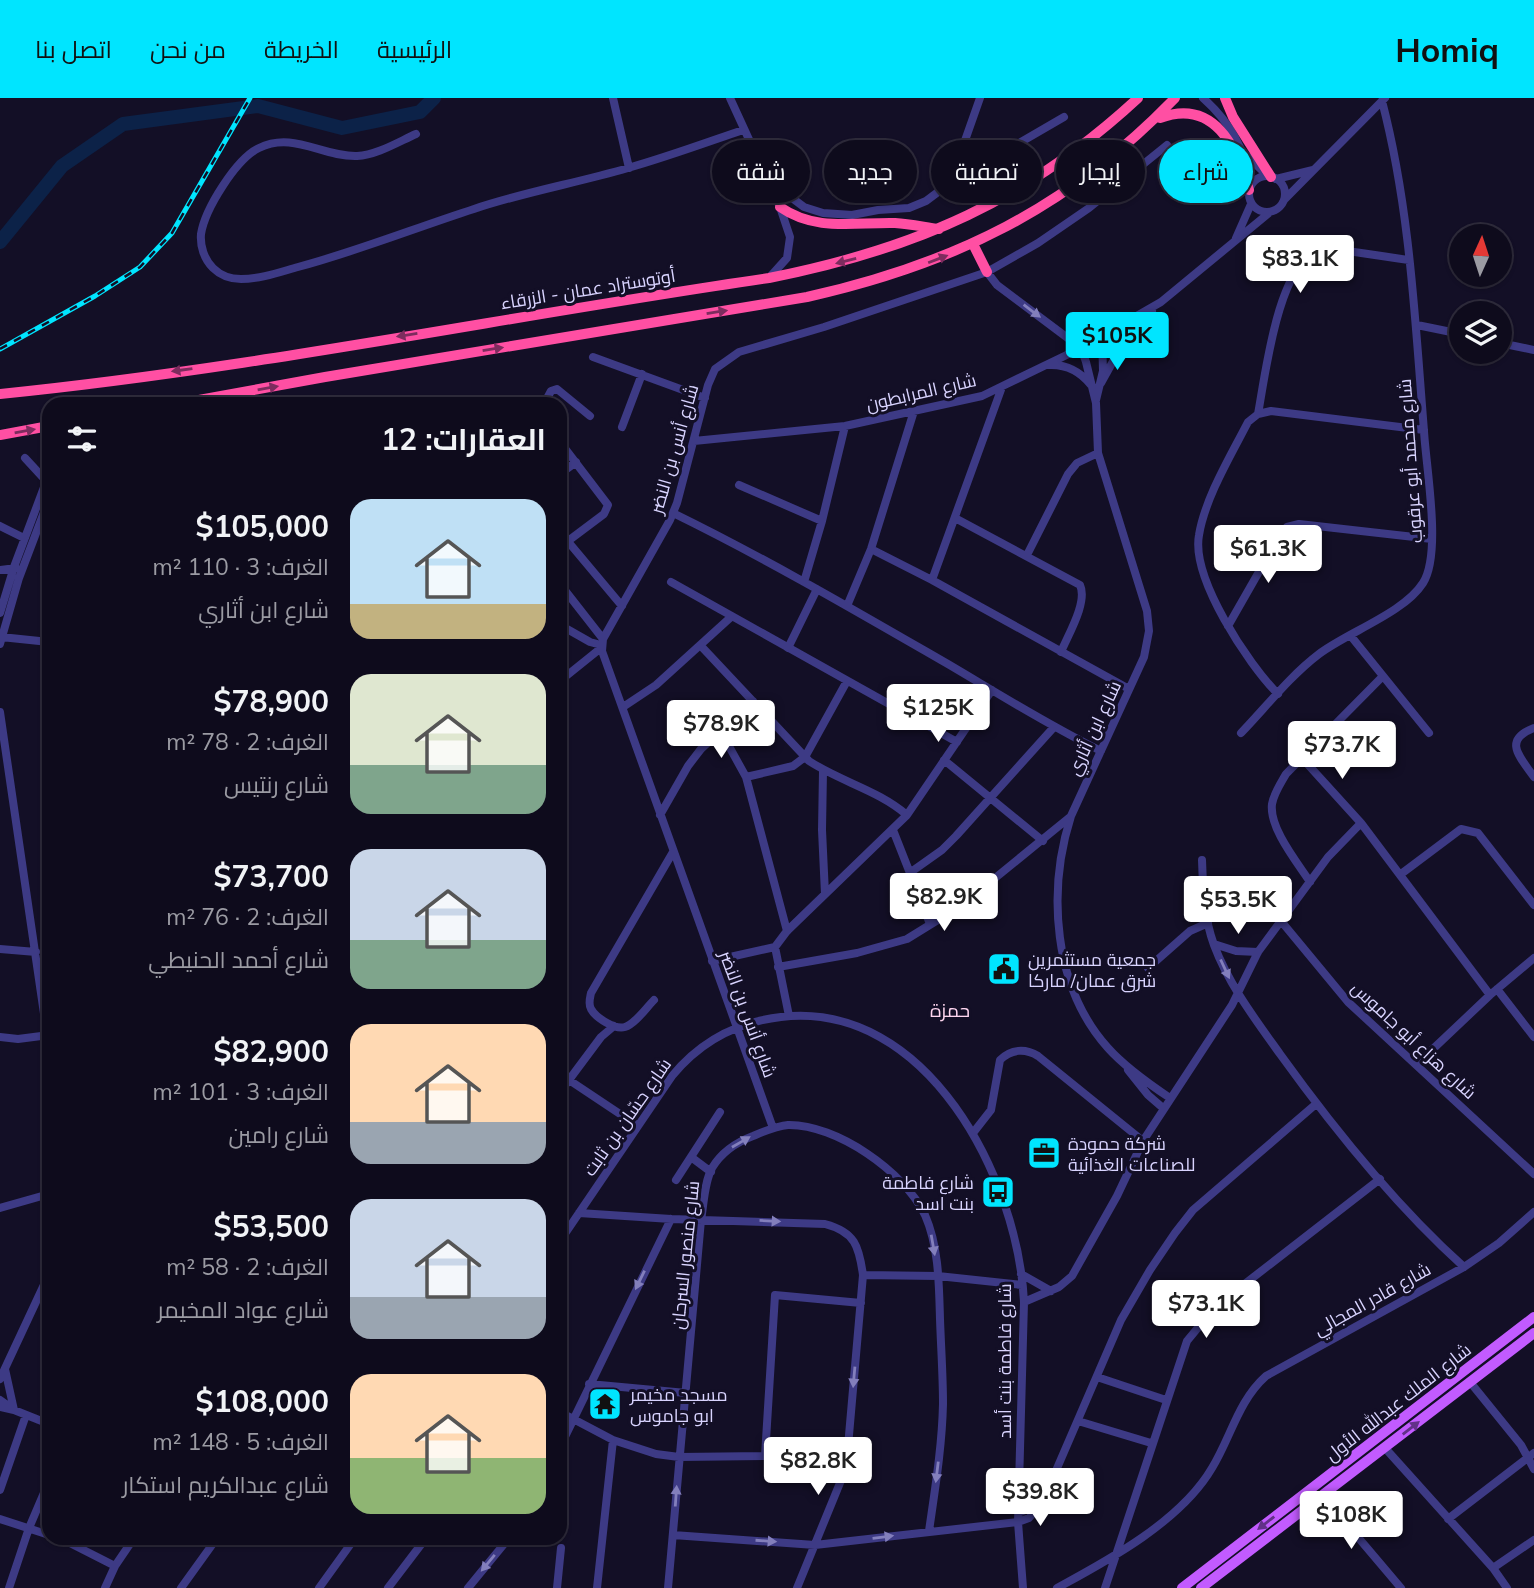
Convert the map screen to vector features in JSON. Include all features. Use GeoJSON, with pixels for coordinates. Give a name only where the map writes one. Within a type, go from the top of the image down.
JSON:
{"type":"FeatureCollection","features":[{"type":"Feature","properties":{"kind":"highway","name":"أوتوستراد عمان - الزرقاء"},"geometry":{"type":"LineString","coordinates":[[0,394],[197,368],[769,278],[865,256],[939,229],[1021,188],[1088,141],[1138,98]]}},
{"type":"Feature","properties":{"kind":"highway"},"geometry":{"type":"LineString","coordinates":[[1131,140],[1175,98]]}},
{"type":"Feature","properties":{"kind":"highway"},"geometry":{"type":"LineString","coordinates":[[1225,98],[1233,117],[1272,177]]}},
{"type":"Feature","properties":{"kind":"highway"},"geometry":{"type":"LineString","coordinates":[[1152,122],[1174,111],[1198,112],[1213,119],[1228,140]]}},
{"type":"Feature","properties":{"kind":"highway"},"geometry":{"type":"LineString","coordinates":[[215,397],[807,297],[877,279],[973,244],[1056,197]]}},
{"type":"Feature","properties":{"kind":"highway"},"geometry":{"type":"LineString","coordinates":[[780,207],[799,219],[821,224],[896,223],[939,229]]}},
{"type":"Feature","properties":{"kind":"highway"},"geometry":{"type":"LineString","coordinates":[[973,244],[986,272]]}},
{"type":"Feature","properties":{"kind":"highway"},"geometry":{"type":"LineString","coordinates":[[0,435],[42,427]]}},
{"type":"Feature","properties":{"kind":"main road","name":"شارع الملك عبدالله الأول"},"geometry":{"type":"LineString","coordinates":[[1182,1588],[1534,1317]]}},
{"type":"Feature","properties":{"kind":"main road","name":"شارع الملك عبدالله الأول"},"geometry":{"type":"LineString","coordinates":[[1201,1588],[1534,1333]]}},
{"type":"Feature","properties":{"kind":"street"},"geometry":{"type":"LineString","coordinates":[[613,98],[629,168]]}},
{"type":"Feature","properties":{"kind":"street"},"geometry":{"type":"LineString","coordinates":[[730,98],[748,140]]}},
{"type":"Feature","properties":{"kind":"street"},"geometry":{"type":"LineString","coordinates":[[965,140],[980,98]]}},
{"type":"Feature","properties":{"kind":"street"},"geometry":{"type":"LineString","coordinates":[[1120,115],[1128,98]]}},
{"type":"Feature","properties":{"kind":"street"},"geometry":{"type":"LineString","coordinates":[[1203,98],[1231,129],[1237,140]]}},
{"type":"Feature","properties":{"kind":"street"},"geometry":{"type":"LineString","coordinates":[[1251,204],[1262,212],[1276,210],[1383,99]]}},
{"type":"Feature","properties":{"kind":"street","name":"شارع محمد أبو عرقوب"},"geometry":{"type":"LineString","coordinates":[[1241,733],[1310,661],[1415,593],[1431,565],[1432,539],[1417,325],[1396,152],[1383,99]]}},
{"type":"Feature","properties":{"kind":"street"},"geometry":{"type":"LineString","coordinates":[[1024,140],[1064,117]]}},
{"type":"Feature","properties":{"kind":"street"},"geometry":{"type":"LineString","coordinates":[[416,134],[364,155],[347,156],[291,141],[279,141],[255,150],[245,157],[229,179],[203,229],[203,254],[219,273],[230,278],[267,276],[329,259],[494,202],[629,168],[743,130]]}},
{"type":"Feature","properties":{"kind":"street","name":"شارع أنس بن النضر"},"geometry":{"type":"LineString","coordinates":[[1145,163],[1159,152]]}},
{"type":"Feature","properties":{"kind":"street"},"geometry":{"type":"LineString","coordinates":[[1253,160],[1284,188],[1284,200]]}},
{"type":"Feature","properties":{"kind":"street"},"geometry":{"type":"LineString","coordinates":[[1253,184],[1261,177],[1313,170]]}},
{"type":"Feature","properties":{"kind":"street"},"geometry":{"type":"LineString","coordinates":[[800,203],[811,210],[852,215],[878,209],[916,206],[931,196]]}},
{"type":"Feature","properties":{"kind":"street"},"geometry":{"type":"LineString","coordinates":[[769,278],[783,264],[790,251],[790,237],[778,203]]}},
{"type":"Feature","properties":{"kind":"street","name":"شارع أنس بن النضر"},"geometry":{"type":"LineString","coordinates":[[773,1128],[673,852],[602,644],[673,513],[705,398],[715,369],[722,362],[740,352],[824,327],[986,272],[1055,231],[1094,203]]}},
{"type":"Feature","properties":{"kind":"street","name":"شارع المرابطون"},"geometry":{"type":"LineString","coordinates":[[1236,238],[1251,204]]}},
{"type":"Feature","properties":{"kind":"street","name":"شارع المرابطون"},"geometry":{"type":"LineString","coordinates":[[694,441],[845,426],[982,396],[1080,348],[1161,302],[1269,212]]}},
{"type":"Feature","properties":{"kind":"street"},"geometry":{"type":"LineString","coordinates":[[1258,414],[1275,326],[1301,261],[1317,251],[1327,250],[1409,260]]}},
{"type":"Feature","properties":{"kind":"street"},"geometry":{"type":"LineString","coordinates":[[986,272],[997,285],[1080,348]]}},
{"type":"Feature","properties":{"kind":"street"},"geometry":{"type":"LineString","coordinates":[[1101,383],[1127,339],[1161,302]]}},
{"type":"Feature","properties":{"kind":"street"},"geometry":{"type":"LineString","coordinates":[[1417,325],[1449,332]]}},
{"type":"Feature","properties":{"kind":"street","name":"شارع ابن أثاري"},"geometry":{"type":"LineString","coordinates":[[1096,403],[1104,359],[1102,336]]}},
{"type":"Feature","properties":{"kind":"street"},"geometry":{"type":"LineString","coordinates":[[1512,345],[1534,350]]}},
{"type":"Feature","properties":{"kind":"street","name":"شارع ابن أثاري"},"geometry":{"type":"LineString","coordinates":[[1080,348],[1094,390],[1098,453],[1147,611],[1147,643],[1144,657],[1071,816],[1064,838],[1059,874],[1058,915],[1065,966],[1080,1007],[1093,1029],[1148,1095],[1163,1108]]}},
{"type":"Feature","properties":{"kind":"street"},"geometry":{"type":"LineString","coordinates":[[593,357],[705,398]]}},
{"type":"Feature","properties":{"kind":"street"},"geometry":{"type":"LineString","coordinates":[[1045,365],[1068,367],[1087,380],[1094,390]]}},
{"type":"Feature","properties":{"kind":"street"},"geometry":{"type":"LineString","coordinates":[[622,427],[642,374]]}},
{"type":"Feature","properties":{"kind":"street"},"geometry":{"type":"LineString","coordinates":[[932,580],[1002,387]]}},
{"type":"Feature","properties":{"kind":"street"},"geometry":{"type":"LineString","coordinates":[[548,397],[551,391],[558,389],[590,416]]}},
{"type":"Feature","properties":{"kind":"street"},"geometry":{"type":"LineString","coordinates":[[847,606],[872,550],[914,411]]}},
{"type":"Feature","properties":{"kind":"street"},"geometry":{"type":"LineString","coordinates":[[1278,694],[1259,673],[1228,626],[1202,566],[1198,549],[1199,530],[1248,422],[1258,414],[1271,411],[1423,430]]}},
{"type":"Feature","properties":{"kind":"street"},"geometry":{"type":"LineString","coordinates":[[804,582],[822,522],[845,426]]}},
{"type":"Feature","properties":{"kind":"street"},"geometry":{"type":"LineString","coordinates":[[567,451],[607,501],[608,508],[568,541],[622,606]]}},
{"type":"Feature","properties":{"kind":"street"},"geometry":{"type":"LineString","coordinates":[[1027,555],[1068,474],[1077,463],[1098,453]]}},
{"type":"Feature","properties":{"kind":"street"},"geometry":{"type":"LineString","coordinates":[[25,458],[42,474]]}},
{"type":"Feature","properties":{"kind":"street"},"geometry":{"type":"LineString","coordinates":[[567,469],[576,462]]}},
{"type":"Feature","properties":{"kind":"street"},"geometry":{"type":"LineString","coordinates":[[739,485],[822,522]]}},
{"type":"Feature","properties":{"kind":"street"},"geometry":{"type":"LineString","coordinates":[[0,644],[0,636],[19,578],[18,568],[24,538],[42,494]]}},
{"type":"Feature","properties":{"kind":"street"},"geometry":{"type":"LineString","coordinates":[[673,513],[817,589],[1054,727],[1101,751]]}},
{"type":"Feature","properties":{"kind":"street"},"geometry":{"type":"LineString","coordinates":[[0,613],[9,581],[18,568],[42,515]]}},
{"type":"Feature","properties":{"kind":"street"},"geometry":{"type":"LineString","coordinates":[[955,518],[1077,583],[1083,590],[1082,601],[1061,652]]}},
{"type":"Feature","properties":{"kind":"street"},"geometry":{"type":"LineString","coordinates":[[1228,626],[1280,535],[1291,525],[1303,524],[1432,539]]}},
{"type":"Feature","properties":{"kind":"street"},"geometry":{"type":"LineString","coordinates":[[0,526],[24,538]]}},
{"type":"Feature","properties":{"kind":"street"},"geometry":{"type":"LineString","coordinates":[[872,550],[932,580],[1129,689]]}},
{"type":"Feature","properties":{"kind":"street"},"geometry":{"type":"LineString","coordinates":[[0,570],[18,568]]}},
{"type":"Feature","properties":{"kind":"street"},"geometry":{"type":"LineString","coordinates":[[0,584],[19,578]]}},
{"type":"Feature","properties":{"kind":"street"},"geometry":{"type":"LineString","coordinates":[[671,582],[957,743]]}},
{"type":"Feature","properties":{"kind":"street"},"geometry":{"type":"LineString","coordinates":[[788,648],[817,589]]}},
{"type":"Feature","properties":{"kind":"street"},"geometry":{"type":"LineString","coordinates":[[567,594],[602,644]]}},
{"type":"Feature","properties":{"kind":"street"},"geometry":{"type":"LineString","coordinates":[[623,707],[649,690],[732,617]]}},
{"type":"Feature","properties":{"kind":"street"},"geometry":{"type":"LineString","coordinates":[[567,629],[590,642],[602,644]]}},
{"type":"Feature","properties":{"kind":"street"},"geometry":{"type":"LineString","coordinates":[[1350,635],[1429,733]]}},
{"type":"Feature","properties":{"kind":"street"},"geometry":{"type":"LineString","coordinates":[[0,636],[42,641]]}},
{"type":"Feature","properties":{"kind":"street"},"geometry":{"type":"LineString","coordinates":[[567,675],[602,644]]}},
{"type":"Feature","properties":{"kind":"street"},"geometry":{"type":"LineString","coordinates":[[701,646],[805,757],[823,771],[879,795],[907,815]]}},
{"type":"Feature","properties":{"kind":"street"},"geometry":{"type":"LineString","coordinates":[[1310,882],[1283,839],[1272,814],[1272,803],[1286,774],[1384,676]]}},
{"type":"Feature","properties":{"kind":"street"},"geometry":{"type":"LineString","coordinates":[[746,777],[793,766],[805,757],[847,681]]}},
{"type":"Feature","properties":{"kind":"street"},"geometry":{"type":"LineString","coordinates":[[712,961],[775,947],[787,931],[907,815],[992,690]]}},
{"type":"Feature","properties":{"kind":"street"},"geometry":{"type":"LineString","coordinates":[[660,814],[691,761],[720,730],[753,701]]}},
{"type":"Feature","properties":{"kind":"street"},"geometry":{"type":"LineString","coordinates":[[0,712],[42,994]]}},
{"type":"Feature","properties":{"kind":"street"},"geometry":{"type":"LineString","coordinates":[[911,872],[942,850],[1054,727]]}},
{"type":"Feature","properties":{"kind":"street"},"geometry":{"type":"LineString","coordinates":[[1534,728],[1518,736],[1516,741],[1518,754],[1534,777]]}},
{"type":"Feature","properties":{"kind":"street"},"geometry":{"type":"LineString","coordinates":[[720,730],[746,777],[787,931]]}},
{"type":"Feature","properties":{"kind":"street"},"geometry":{"type":"LineString","coordinates":[[1302,758],[1361,823],[1493,992],[1534,1037]]}},
{"type":"Feature","properties":{"kind":"street"},"geometry":{"type":"LineString","coordinates":[[944,760],[1043,841]]}},
{"type":"Feature","properties":{"kind":"street"},"geometry":{"type":"LineString","coordinates":[[823,771],[825,894]]}},
{"type":"Feature","properties":{"kind":"street"},"geometry":{"type":"LineString","coordinates":[[778,967],[886,946],[907,939],[962,905],[1071,816]]}},
{"type":"Feature","properties":{"kind":"street"},"geometry":{"type":"LineString","coordinates":[[1024,1302],[1051,1291],[1072,1276],[1117,1196],[1143,1141],[1237,994],[1258,952],[1328,857],[1361,823]]}},
{"type":"Feature","properties":{"kind":"street"},"geometry":{"type":"LineString","coordinates":[[1401,874],[1461,829],[1469,829],[1478,832],[1534,905]]}},
{"type":"Feature","properties":{"kind":"street"},"geometry":{"type":"LineString","coordinates":[[893,830],[930,924]]}},
{"type":"Feature","properties":{"kind":"street"},"geometry":{"type":"LineString","coordinates":[[654,1000],[629,1025],[622,1028],[602,1019],[591,1009],[589,1001],[591,993],[673,852]]}},
{"type":"Feature","properties":{"kind":"street"},"geometry":{"type":"LineString","coordinates":[[1202,860],[1208,923],[1214,944],[1237,994],[1316,1104],[1438,1244],[1464,1267]]}},
{"type":"Feature","properties":{"kind":"street","name":"شارع هزاع أبو جاموس"},"geometry":{"type":"LineString","coordinates":[[1281,921],[1348,1002],[1534,1174]]}},
{"type":"Feature","properties":{"kind":"street"},"geometry":{"type":"LineString","coordinates":[[1147,968],[1190,931],[1208,923]]}},
{"type":"Feature","properties":{"kind":"street"},"geometry":{"type":"LineString","coordinates":[[1214,944],[1236,951],[1258,952]]}},
{"type":"Feature","properties":{"kind":"street"},"geometry":{"type":"LineString","coordinates":[[775,947],[789,1016]]}},
{"type":"Feature","properties":{"kind":"street"},"geometry":{"type":"LineString","coordinates":[[0,949],[36,952]]}},
{"type":"Feature","properties":{"kind":"street"},"geometry":{"type":"LineString","coordinates":[[1416,1065],[1493,992],[1534,958]]}},
{"type":"Feature","properties":{"kind":"street","name":"شارع فاطمة بنت أسد"},"geometry":{"type":"LineString","coordinates":[[736,1028],[789,1016],[843,1020],[879,1036],[917,1064],[953,1103],[973,1133],[1004,1201],[1021,1274],[1024,1302],[1018,1517],[1023,1588]]}},
{"type":"Feature","properties":{"kind":"street"},"geometry":{"type":"LineString","coordinates":[[601,1037],[602,1019]]}},
{"type":"Feature","properties":{"kind":"street"},"geometry":{"type":"LineString","coordinates":[[567,1083],[601,1037],[614,1026]]}},
{"type":"Feature","properties":{"kind":"street","name":"شارع حسّان بن ثابت"},"geometry":{"type":"LineString","coordinates":[[567,1231],[680,1066],[701,1047],[736,1028]]}},
{"type":"Feature","properties":{"kind":"street"},"geometry":{"type":"LineString","coordinates":[[0,1037],[18,1039],[42,1036]]}},
{"type":"Feature","properties":{"kind":"street"},"geometry":{"type":"LineString","coordinates":[[973,1133],[991,1110],[1000,1060],[1010,1052],[1026,1051],[1038,1056],[1143,1141]]}},
{"type":"Feature","properties":{"kind":"street","name":"شارع ابن أثاري"},"geometry":{"type":"LineString","coordinates":[[1118,1057],[1170,1098]]}},
{"type":"Feature","properties":{"kind":"street"},"geometry":{"type":"LineString","coordinates":[[569,1080],[638,1126]]}},
{"type":"Feature","properties":{"kind":"street"},"geometry":{"type":"LineString","coordinates":[[673,1535],[815,1545],[1018,1517],[1029,1518],[1042,1503],[1121,1320],[1144,1280],[1193,1210],[1316,1104]]}},
{"type":"Feature","properties":{"kind":"street"},"geometry":{"type":"LineString","coordinates":[[676,1181],[720,1112]]}},
{"type":"Feature","properties":{"kind":"street","name":"شارع منصور السرحان"},"geometry":{"type":"LineString","coordinates":[[667,1588],[701,1220],[711,1172],[718,1160],[732,1147],[773,1128],[786,1125],[820,1130],[840,1138],[882,1165],[910,1191],[924,1213],[931,1232],[939,1276],[943,1402],[929,1531]]}},
{"type":"Feature","properties":{"kind":"street"},"geometry":{"type":"LineString","coordinates":[[691,1157],[711,1172]]}},
{"type":"Feature","properties":{"kind":"street"},"geometry":{"type":"LineString","coordinates":[[1105,1588],[1186,1341],[1215,1307],[1380,1178]]}},
{"type":"Feature","properties":{"kind":"street"},"geometry":{"type":"LineString","coordinates":[[0,1208],[42,1196]]}},
{"type":"Feature","properties":{"kind":"street","name":"شارع قادر المجالي"},"geometry":{"type":"LineString","coordinates":[[1057,1588],[1114,1558],[1177,1509],[1204,1481],[1251,1390],[1266,1376],[1464,1267],[1499,1244],[1534,1212]]}},
{"type":"Feature","properties":{"kind":"street"},"geometry":{"type":"LineString","coordinates":[[579,1213],[825,1224],[844,1231],[857,1245],[863,1275],[848,1458],[797,1588]]}},
{"type":"Feature","properties":{"kind":"street"},"geometry":{"type":"LineString","coordinates":[[567,1431],[671,1219]]}},
{"type":"Feature","properties":{"kind":"street"},"geometry":{"type":"LineString","coordinates":[[1021,1274],[1051,1291]]}},
{"type":"Feature","properties":{"kind":"street"},"geometry":{"type":"LineString","coordinates":[[863,1275],[939,1276],[1022,1285]]}},
{"type":"Feature","properties":{"kind":"street"},"geometry":{"type":"LineString","coordinates":[[0,1378],[42,1289]]}},
{"type":"Feature","properties":{"kind":"street"},"geometry":{"type":"LineString","coordinates":[[765,1456],[775,1295],[861,1303]]}},
{"type":"Feature","properties":{"kind":"street"},"geometry":{"type":"LineString","coordinates":[[5,1367],[15,1410]]}},
{"type":"Feature","properties":{"kind":"street"},"geometry":{"type":"LineString","coordinates":[[1097,1377],[1167,1400]]}},
{"type":"Feature","properties":{"kind":"street"},"geometry":{"type":"LineString","coordinates":[[1470,1382],[1531,1455],[1534,1469]]}},
{"type":"Feature","properties":{"kind":"street"},"geometry":{"type":"LineString","coordinates":[[589,1384],[686,1393]]}},
{"type":"Feature","properties":{"kind":"street"},"geometry":{"type":"LineString","coordinates":[[0,1400],[15,1410],[42,1421]]}},
{"type":"Feature","properties":{"kind":"street"},"geometry":{"type":"LineString","coordinates":[[0,1408],[15,1410]]}},
{"type":"Feature","properties":{"kind":"street"},"geometry":{"type":"LineString","coordinates":[[0,1490],[26,1415]]}},
{"type":"Feature","properties":{"kind":"street"},"geometry":{"type":"LineString","coordinates":[[567,1416],[613,1440],[646,1451],[678,1457],[848,1458]]}},
{"type":"Feature","properties":{"kind":"street"},"geometry":{"type":"LineString","coordinates":[[1079,1421],[1151,1443]]}},
{"type":"Feature","properties":{"kind":"street"},"geometry":{"type":"LineString","coordinates":[[597,1588],[613,1440]]}},
{"type":"Feature","properties":{"kind":"street"},"geometry":{"type":"LineString","coordinates":[[1385,1448],[1507,1588]]}},
{"type":"Feature","properties":{"kind":"street"},"geometry":{"type":"LineString","coordinates":[[1448,1519],[1531,1455]]}},
{"type":"Feature","properties":{"kind":"street"},"geometry":{"type":"LineString","coordinates":[[1323,1496],[1401,1588]]}},
{"type":"Feature","properties":{"kind":"street"},"geometry":{"type":"LineString","coordinates":[[9,1588],[42,1497]]}},
{"type":"Feature","properties":{"kind":"street"},"geometry":{"type":"LineString","coordinates":[[0,1519],[42,1533]]}},
{"type":"Feature","properties":{"kind":"street"},"geometry":{"type":"LineString","coordinates":[[1493,1569],[1534,1540]]}},
{"type":"Feature","properties":{"kind":"street"},"geometry":{"type":"LineString","coordinates":[[74,1545],[114,1566]]}},
{"type":"Feature","properties":{"kind":"street"},"geometry":{"type":"LineString","coordinates":[[105,1588],[114,1566],[129,1545]]}},
{"type":"Feature","properties":{"kind":"street"},"geometry":{"type":"LineString","coordinates":[[181,1588],[212,1545]]}},
{"type":"Feature","properties":{"kind":"street"},"geometry":{"type":"LineString","coordinates":[[319,1588],[350,1545]]}},
{"type":"Feature","properties":{"kind":"street"},"geometry":{"type":"LineString","coordinates":[[388,1588],[421,1545]]}},
{"type":"Feature","properties":{"kind":"street"},"geometry":{"type":"LineString","coordinates":[[468,1588],[503,1545]]}},
{"type":"Feature","properties":{"kind":"street"},"geometry":{"type":"LineString","coordinates":[[557,1588],[561,1548]]}},
{"type":"Feature","properties":{"kind":"waterway"},"geometry":{"type":"LineString","coordinates":[[0,242],[62,166],[123,124],[258,106],[342,128],[420,112],[434,98]]}},
{"type":"Feature","properties":{"kind":"railway"},"geometry":{"type":"LineString","coordinates":[[0,349],[95,296],[140,267],[172,233],[250,98]]}},
{"type":"Feature","properties":{"kind":"place","name":"جمعية مستثمرين شرق عمان/ ماركا"},"geometry":{"type":"Point","coordinates":[1004,969]}},
{"type":"Feature","properties":{"kind":"place","name":"شركة حمودة للصناعات الغذائية"},"geometry":{"type":"Point","coordinates":[1044,1153]}},
{"type":"Feature","properties":{"kind":"place","name":"شارع فاطمة بنت اسد"},"geometry":{"type":"Point","coordinates":[998,1192]}},
{"type":"Feature","properties":{"kind":"place","name":"مسجد مخيمر ابو جاموس"},"geometry":{"type":"Point","coordinates":[605,1404]}},
{"type":"Feature","properties":{"kind":"district","name":"حمزة"},"geometry":{"type":"Point","coordinates":[950,1010]}}]}
